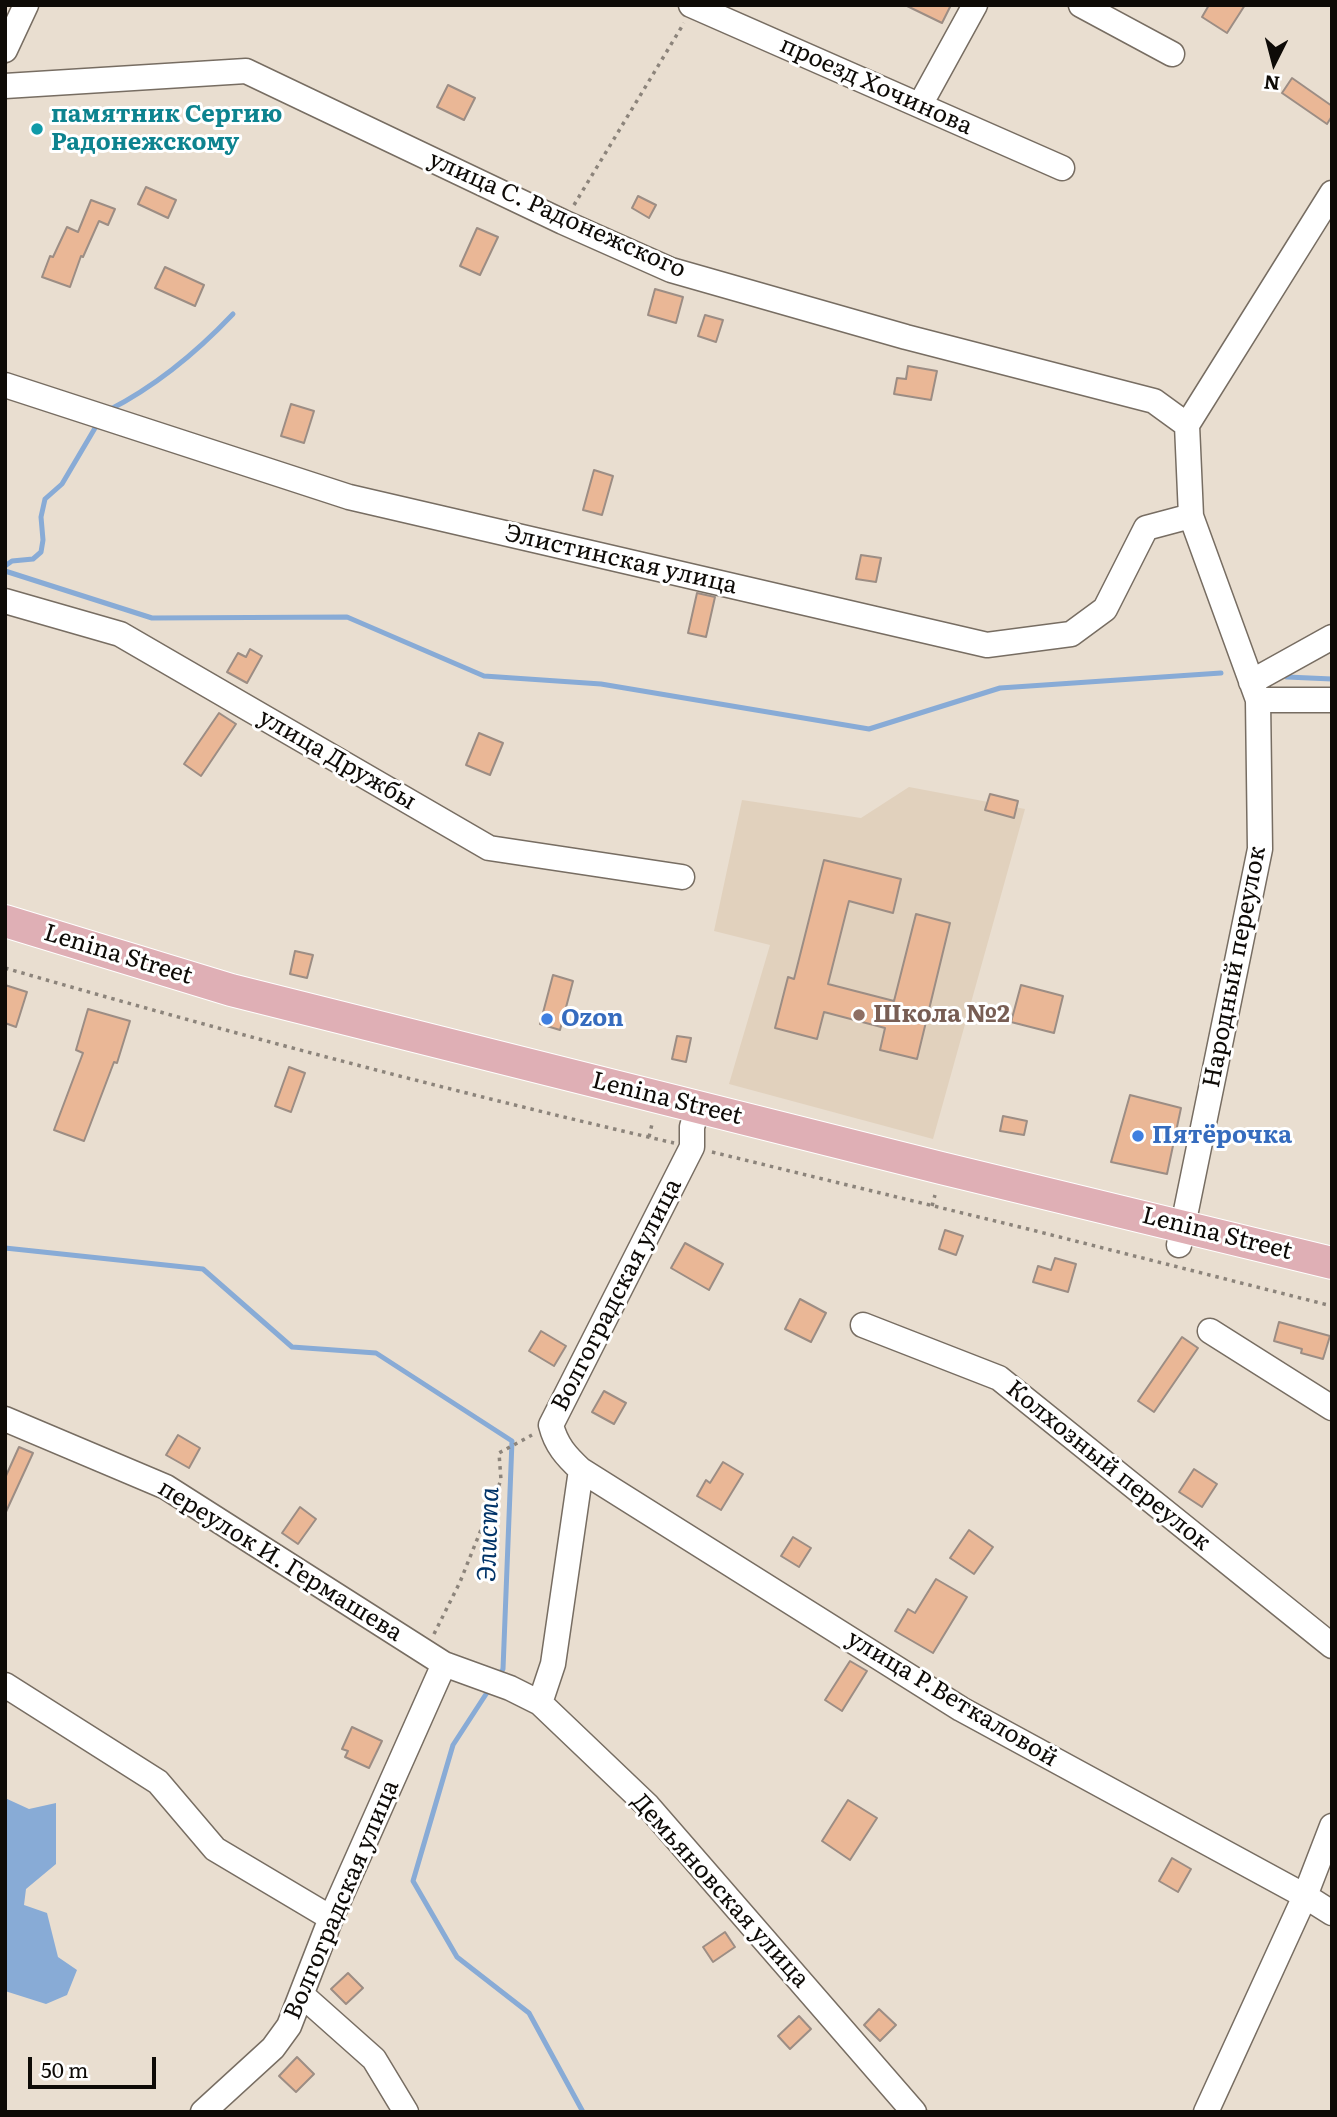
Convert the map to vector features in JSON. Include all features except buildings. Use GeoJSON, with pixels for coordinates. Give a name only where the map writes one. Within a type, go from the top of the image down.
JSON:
{"type":"FeatureCollection","features":[{"type":"Feature","properties":{"kind":"main road","name":"Lenina Street"},"geometry":{"type":"LineString","coordinates":[[5,921],[694,1127]]}},
{"type":"Feature","properties":{"kind":"main road","name":"Lenina Street"},"geometry":{"type":"LineString","coordinates":[[5,943],[222,1007],[694,1127],[890,1173],[1182,1235],[1332,1262]]}},
{"type":"Feature","properties":{"kind":"main road","name":"Lenina Street"},"geometry":{"type":"LineString","coordinates":[[1182,1235],[1332,1283]]}},
{"type":"Feature","properties":{"kind":"street"},"geometry":{"type":"LineString","coordinates":[[5,50],[26,5]]}},
{"type":"Feature","properties":{"kind":"street"},"geometry":{"type":"LineString","coordinates":[[920,105],[975,5]]}},
{"type":"Feature","properties":{"kind":"street"},"geometry":{"type":"LineString","coordinates":[[1081,5],[1172,54]]}},
{"type":"Feature","properties":{"kind":"street","name":"проезд Хочинова"},"geometry":{"type":"LineString","coordinates":[[692,6],[1062,168]]}},
{"type":"Feature","properties":{"kind":"street","name":"улица С. Радонежского"},"geometry":{"type":"LineString","coordinates":[[5,86],[246,71],[671,270],[906,337],[1154,401],[1187,425]]}},
{"type":"Feature","properties":{"kind":"street"},"geometry":{"type":"LineString","coordinates":[[1187,425],[1332,193]]}},
{"type":"Feature","properties":{"kind":"street","name":"Элистинская улица"},"geometry":{"type":"LineString","coordinates":[[5,385],[349,497],[987,645],[1071,634],[1105,609],[1146,528],[1191,516]]}},
{"type":"Feature","properties":{"kind":"street","name":"Народный переулок"},"geometry":{"type":"LineString","coordinates":[[1182,1235],[1260,849],[1255,691],[1191,516],[1187,425]]}},
{"type":"Feature","properties":{"kind":"street","name":"улица Дружбы"},"geometry":{"type":"LineString","coordinates":[[5,601],[120,634],[489,848],[682,877]]}},
{"type":"Feature","properties":{"kind":"street"},"geometry":{"type":"LineString","coordinates":[[1255,691],[1332,637]]}},
{"type":"Feature","properties":{"kind":"street"},"geometry":{"type":"LineString","coordinates":[[1255,691],[1332,700]]}},
{"type":"Feature","properties":{"kind":"street","name":"Волгоградская улица"},"geometry":{"type":"LineString","coordinates":[[581,1470],[566,1456],[555,1440],[551,1425],[694,1127]]}},
{"type":"Feature","properties":{"kind":"street","name":"Колхозный переулок"},"geometry":{"type":"LineString","coordinates":[[863,1325],[999,1378],[1332,1646]]}},
{"type":"Feature","properties":{"kind":"street"},"geometry":{"type":"LineString","coordinates":[[1210,1331],[1332,1408]]}},
{"type":"Feature","properties":{"kind":"street","name":"переулок И. Гермашева"},"geometry":{"type":"LineString","coordinates":[[5,1419],[166,1487],[435,1658],[510,1688]]}},
{"type":"Feature","properties":{"kind":"street"},"geometry":{"type":"LineString","coordinates":[[540,1703],[553,1664],[581,1470]]}},
{"type":"Feature","properties":{"kind":"street","name":"улица Р.Веткаловой"},"geometry":{"type":"LineString","coordinates":[[581,1470],[961,1709],[1332,1913]]}},
{"type":"Feature","properties":{"kind":"street","name":"Волгоградская улица"},"geometry":{"type":"LineString","coordinates":[[203,2112],[273,2048],[289,2026],[435,1658]]}},
{"type":"Feature","properties":{"kind":"street"},"geometry":{"type":"LineString","coordinates":[[5,1685],[159,1782],[215,1849],[331,1917]]}},
{"type":"Feature","properties":{"kind":"street","name":"Демьяновская улица"},"geometry":{"type":"LineString","coordinates":[[510,1688],[540,1703],[648,1806],[914,2112]]}},
{"type":"Feature","properties":{"kind":"street"},"geometry":{"type":"LineString","coordinates":[[1206,2112],[1305,1896],[1332,1826]]}},
{"type":"Feature","properties":{"kind":"street"},"geometry":{"type":"LineString","coordinates":[[302,1995],[374,2059],[406,2112]]}},
{"type":"Feature","properties":{"kind":"path"},"geometry":{"type":"LineString","coordinates":[[564,222],[692,6]]}},
{"type":"Feature","properties":{"kind":"path"},"geometry":{"type":"LineString","coordinates":[[5,968],[155,1012],[525,1108],[649,1137],[694,1127],[932,1206],[1332,1306]]}},
{"type":"Feature","properties":{"kind":"path"},"geometry":{"type":"LineString","coordinates":[[649,1137],[652,1124]]}},
{"type":"Feature","properties":{"kind":"path"},"geometry":{"type":"LineString","coordinates":[[932,1206],[934,1195]]}},
{"type":"Feature","properties":{"kind":"path"},"geometry":{"type":"LineString","coordinates":[[435,1658],[460,1582],[502,1480],[499,1453],[523,1440]]}},
{"type":"Feature","properties":{"kind":"shaded area","name":"Школа №2"},"geometry":{"type":"Polygon","coordinates":[[[909,787],[1025,809],[933,1139],[729,1084],[770,945],[714,931],[742,800],[861,818],[909,787]]]}},
{"type":"Feature","properties":{"kind":"water"},"geometry":{"type":"Polygon","coordinates":[[[5,1798],[29,1809],[56,1803],[56,1864],[26,1889],[24,1905],[47,1913],[58,1957],[77,1970],[67,1995],[46,2004],[5,1991],[5,1798]]]}},
{"type":"Feature","properties":{"kind":"waterway"},"geometry":{"type":"LineString","coordinates":[[109,410],[175,367],[233,314]]}},
{"type":"Feature","properties":{"kind":"waterway"},"geometry":{"type":"LineString","coordinates":[[5,566],[12,561],[33,559],[41,552],[41,517],[45,499],[62,484],[98,423]]}},
{"type":"Feature","properties":{"kind":"waterway"},"geometry":{"type":"LineString","coordinates":[[5,571],[152,618],[347,617],[484,676],[601,684],[869,729],[1000,688],[1221,673]]}},
{"type":"Feature","properties":{"kind":"waterway"},"geometry":{"type":"LineString","coordinates":[[1287,677],[1332,679]]}},
{"type":"Feature","properties":{"kind":"waterway","name":"Элиста"},"geometry":{"type":"LineString","coordinates":[[5,1248],[203,1269],[292,1347],[376,1353],[512,1441],[503,1669],[498,1677]]}},
{"type":"Feature","properties":{"kind":"waterway","name":"Элиста"},"geometry":{"type":"LineString","coordinates":[[490,1688],[453,1745],[413,1881],[457,1957],[529,2013],[583,2112]]}},
{"type":"Feature","properties":{"kind":"place","name":"памятник Сергию Радонежскому"},"geometry":{"type":"Point","coordinates":[37,129]}},
{"type":"Feature","properties":{"kind":"place","name":"Школа №2"},"geometry":{"type":"Point","coordinates":[859,1015]}},
{"type":"Feature","properties":{"kind":"place","name":"Ozon"},"geometry":{"type":"Point","coordinates":[547,1019]}},
{"type":"Feature","properties":{"kind":"place","name":"Пятёрочка"},"geometry":{"type":"Point","coordinates":[1138,1136]}}]}
